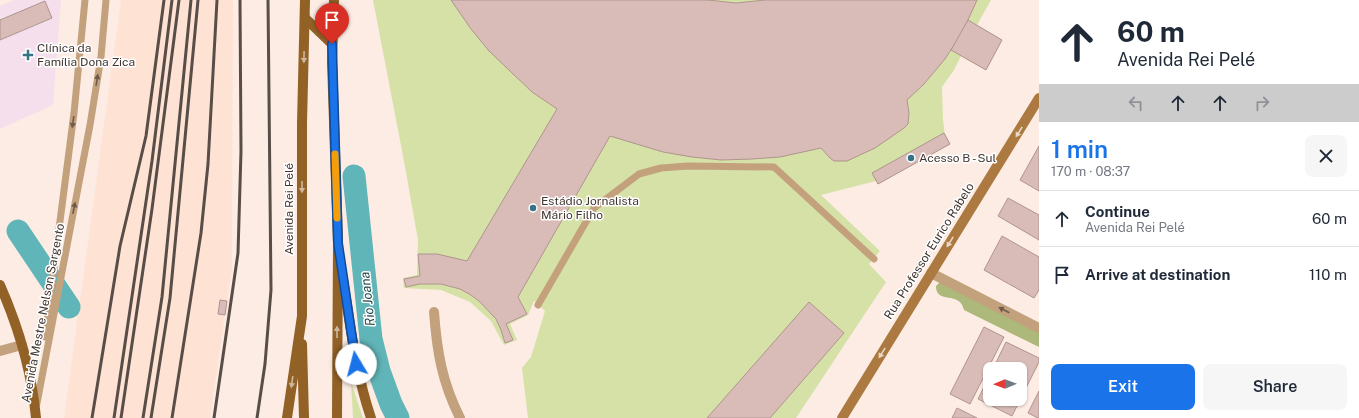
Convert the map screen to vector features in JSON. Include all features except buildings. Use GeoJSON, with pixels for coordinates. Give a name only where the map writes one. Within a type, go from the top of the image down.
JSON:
{"type":"FeatureCollection","features":[{"type":"Feature","properties":{"kind":"main road","name":"Avenida Rei Pelé"},"geometry":{"type":"LineString","coordinates":[[287,418],[302,316],[302,123],[305,0]]}},
{"type":"Feature","properties":{"kind":"main road"},"geometry":{"type":"LineString","coordinates":[[334,0],[332,44],[338,243],[337,418]]}},
{"type":"Feature","properties":{"kind":"main road"},"geometry":{"type":"LineString","coordinates":[[305,18],[332,44]]}},
{"type":"Feature","properties":{"kind":"main road"},"geometry":{"type":"LineString","coordinates":[[338,243],[356,364],[363,395],[371,418]]}},
{"type":"Feature","properties":{"kind":"main road"},"geometry":{"type":"LineString","coordinates":[[0,285],[22,345],[35,414]]}},
{"type":"Feature","properties":{"kind":"main road"},"geometry":{"type":"LineString","coordinates":[[302,316],[304,418]]}},
{"type":"Feature","properties":{"kind":"street","name":"Rua Professor Eurico Rabelo"},"geometry":{"type":"LineString","coordinates":[[842,418],[1039,98]]}},
{"type":"Feature","properties":{"kind":"street"},"geometry":{"type":"LineString","coordinates":[[932,273],[1039,328]]}},
{"type":"Feature","properties":{"kind":"street"},"geometry":{"type":"LineString","coordinates":[[434,312],[439,363],[450,397],[460,418]]}},
{"type":"Feature","properties":{"kind":"street"},"geometry":{"type":"LineString","coordinates":[[0,351],[22,345]]}},
{"type":"Feature","properties":{"kind":"lane","name":"Avenida Mestre Nelson Sargento"},"geometry":{"type":"LineString","coordinates":[[35,414],[74,113],[85,0]]}},
{"type":"Feature","properties":{"kind":"lane","name":"Avenida Mestre Nelson Sargento"},"geometry":{"type":"LineString","coordinates":[[35,414],[90,125],[101,56],[106,0]]}},
{"type":"Feature","properties":{"kind":"lane"},"geometry":{"type":"LineString","coordinates":[[538,305],[594,208],[639,174],[661,168],[688,166],[774,167],[874,258]]}},
{"type":"Feature","properties":{"kind":"shaded area","name":"Clínica da Família Dona Zica"},"geometry":{"type":"Polygon","coordinates":[[[14,0],[61,0],[53,105],[0,129],[0,6],[14,0]]]}},
{"type":"Feature","properties":{"kind":"shaded area"},"geometry":{"type":"Polygon","coordinates":[[[121,0],[233,0],[232,268],[210,418],[64,418],[121,0]]]}},
{"type":"Feature","properties":{"kind":"green space"},"geometry":{"type":"Polygon","coordinates":[[[373,0],[991,0],[977,25],[1002,40],[986,70],[961,56],[954,70],[942,87],[945,135],[950,144],[878,184],[876,181],[821,195],[880,251],[869,264],[886,282],[796,418],[528,418],[522,368],[531,357],[545,311],[534,301],[528,315],[510,324],[517,340],[504,345],[491,321],[470,302],[441,290],[404,288],[403,278],[417,275],[418,240],[373,0]]]}},
{"type":"Feature","properties":{"kind":"green space"},"geometry":{"type":"Polygon","coordinates":[[[941,281],[1039,331],[1039,347],[964,310],[962,304],[958,300],[940,295],[937,292],[936,286],[941,281]]]}},
{"type":"Feature","properties":{"kind":"green space"},"geometry":{"type":"Polygon","coordinates":[[[351,382],[363,418],[353,418],[351,382]]]}},
{"type":"Feature","properties":{"kind":"waterway","name":"Rio Joana"},"geometry":{"type":"LineString","coordinates":[[354,176],[371,339],[379,371],[391,404],[398,418]]}},
{"type":"Feature","properties":{"kind":"waterway"},"geometry":{"type":"LineString","coordinates":[[18,231],[69,307]]}},
{"type":"Feature","properties":{"kind":"railway"},"geometry":{"type":"LineString","coordinates":[[92,418],[120,246],[146,136],[164,0]]}},
{"type":"Feature","properties":{"kind":"railway"},"geometry":{"type":"LineString","coordinates":[[114,418],[152,161],[172,0]]}},
{"type":"Feature","properties":{"kind":"railway"},"geometry":{"type":"LineString","coordinates":[[121,418],[152,209],[179,0]]}},
{"type":"Feature","properties":{"kind":"railway"},"geometry":{"type":"LineString","coordinates":[[143,418],[162,297],[191,0]]}},
{"type":"Feature","properties":{"kind":"railway"},"geometry":{"type":"LineString","coordinates":[[151,418],[170,298],[198,0]]}},
{"type":"Feature","properties":{"kind":"railway"},"geometry":{"type":"LineString","coordinates":[[172,418],[201,233],[208,164],[217,0]]}},
{"type":"Feature","properties":{"kind":"railway"},"geometry":{"type":"LineString","coordinates":[[214,418],[238,253],[241,151],[240,0]]}},
{"type":"Feature","properties":{"kind":"railway"},"geometry":{"type":"LineString","coordinates":[[257,418],[265,364],[271,290],[268,0]]}},
{"type":"Feature","properties":{"kind":"slow traffic"},"geometry":{"type":"LineString","coordinates":[[335,154],[337,218]]}},
{"type":"Feature","properties":{"kind":"place","name":"Clínica da Família Dona Zica"},"geometry":{"type":"Point","coordinates":[28,55]}},
{"type":"Feature","properties":{"kind":"place","name":"Acesso B - Sul"},"geometry":{"type":"Point","coordinates":[911,158]}},
{"type":"Feature","properties":{"kind":"place","name":"Estádio Jornalista Mário Filho"},"geometry":{"type":"Point","coordinates":[533,208]}},
{"type":"Feature","properties":{"kind":"route"},"geometry":{"type":"LineString","coordinates":[[332,44],[338,243],[356,364]]}}]}
